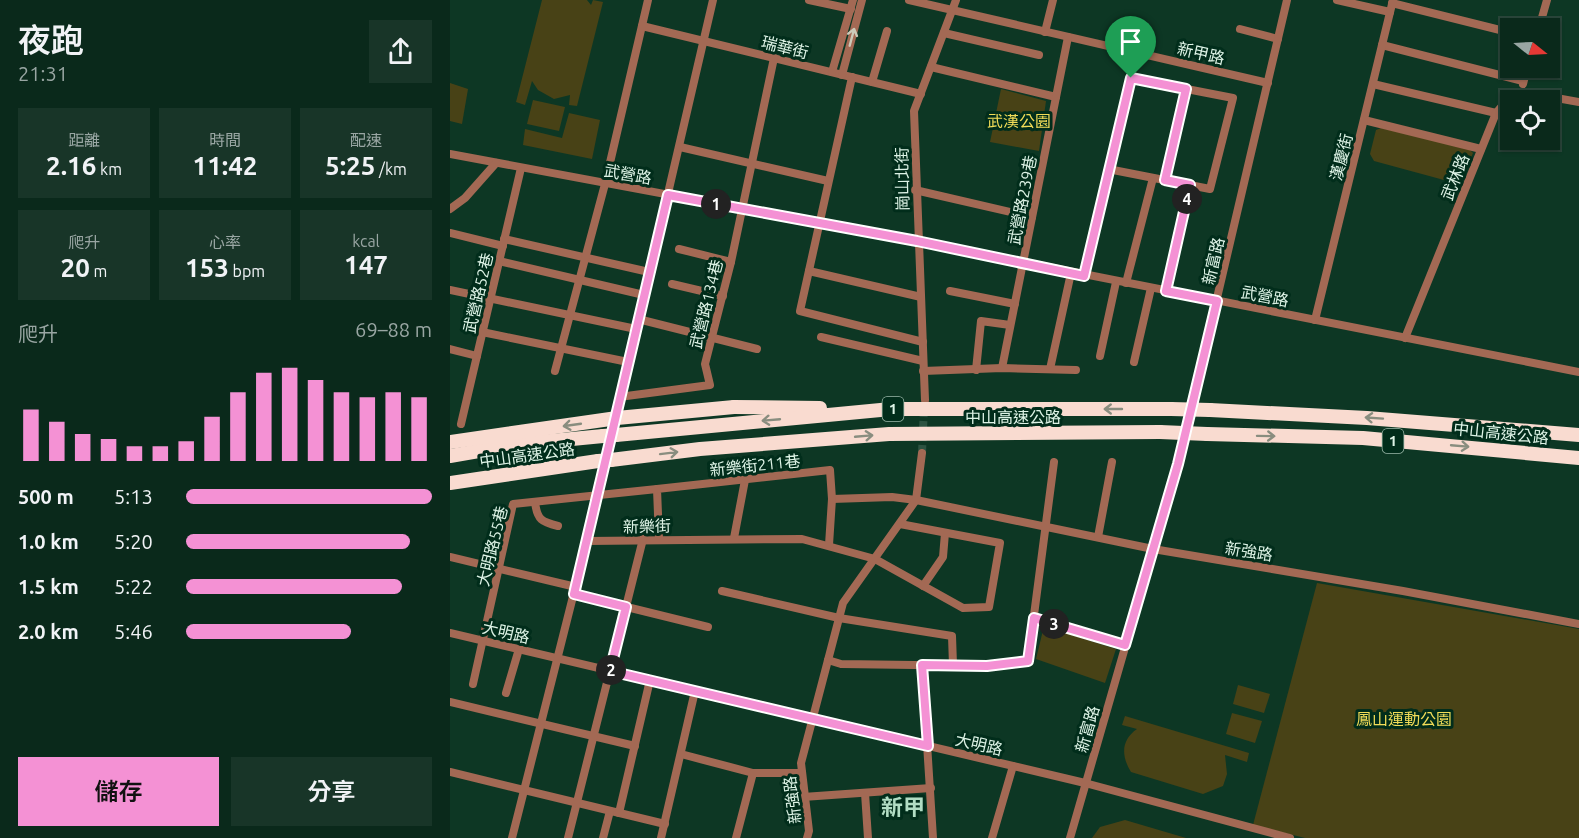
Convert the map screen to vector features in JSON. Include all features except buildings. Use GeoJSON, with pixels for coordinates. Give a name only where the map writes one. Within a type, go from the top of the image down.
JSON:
{"type":"FeatureCollection","features":[{"type":"Feature","properties":{"kind":"highway"},"geometry":{"type":"LineString","coordinates":[[450,442],[617,418],[734,407],[891,409]]}},
{"type":"Feature","properties":{"kind":"highway","name":"中山高速公路"},"geometry":{"type":"LineString","coordinates":[[450,456],[520,444],[609,438],[891,409],[1209,410],[1429,422],[1579,435]]}},
{"type":"Feature","properties":{"kind":"highway","name":"中山高速公路"},"geometry":{"type":"LineString","coordinates":[[453,483],[700,449],[890,434],[1160,432],[1363,438],[1579,458]]}},
{"type":"Feature","properties":{"kind":"street"},"geometry":{"type":"LineString","coordinates":[[555,371],[604,184],[648,0]]}},
{"type":"Feature","properties":{"kind":"street"},"geometry":{"type":"LineString","coordinates":[[512,838],[598,496],[609,438],[680,147],[713,0]]}},
{"type":"Feature","properties":{"kind":"street"},"geometry":{"type":"LineString","coordinates":[[808,0],[851,9]]}},
{"type":"Feature","properties":{"kind":"street"},"geometry":{"type":"LineString","coordinates":[[832,72],[853,0]]}},
{"type":"Feature","properties":{"kind":"street"},"geometry":{"type":"LineString","coordinates":[[842,75],[862,0]]}},
{"type":"Feature","properties":{"kind":"street","name":"新甲路"},"geometry":{"type":"LineString","coordinates":[[910,0],[1268,83]]}},
{"type":"Feature","properties":{"kind":"street","name":"崗山北街"},"geometry":{"type":"LineString","coordinates":[[924,400],[914,111],[956,0]]}},
{"type":"Feature","properties":{"kind":"street"},"geometry":{"type":"LineString","coordinates":[[1045,32],[1053,0]]}},
{"type":"Feature","properties":{"kind":"street","name":"新富路"},"geometry":{"type":"LineString","coordinates":[[1070,838],[1178,464],[1287,0]]}},
{"type":"Feature","properties":{"kind":"street"},"geometry":{"type":"LineString","coordinates":[[1337,0],[1390,12]]}},
{"type":"Feature","properties":{"kind":"street"},"geometry":{"type":"LineString","coordinates":[[1542,18],[1547,0]]}},
{"type":"Feature","properties":{"kind":"street"},"geometry":{"type":"LineString","coordinates":[[1393,2],[1500,30]]}},
{"type":"Feature","properties":{"kind":"street","name":"漢慶街"},"geometry":{"type":"LineString","coordinates":[[1316,320],[1393,2]]}},
{"type":"Feature","properties":{"kind":"street","name":"瑞華街"},"geometry":{"type":"LineString","coordinates":[[642,26],[921,94]]}},
{"type":"Feature","properties":{"kind":"street"},"geometry":{"type":"LineString","coordinates":[[1240,29],[1278,39]]}},
{"type":"Feature","properties":{"kind":"street"},"geometry":{"type":"LineString","coordinates":[[872,82],[887,32]]}},
{"type":"Feature","properties":{"kind":"street"},"geometry":{"type":"LineString","coordinates":[[944,33],[1039,55]]}},
{"type":"Feature","properties":{"kind":"street","name":"武營路239巷"},"geometry":{"type":"LineString","coordinates":[[1002,368],[1068,37]]}},
{"type":"Feature","properties":{"kind":"street"},"geometry":{"type":"LineString","coordinates":[[1382,45],[1524,81]]}},
{"type":"Feature","properties":{"kind":"street","name":"武營路134巷"},"geometry":{"type":"LineString","coordinates":[[619,397],[710,385],[705,364],[743,209],[774,58]]}},
{"type":"Feature","properties":{"kind":"street"},"geometry":{"type":"LineString","coordinates":[[931,67],[1056,97]]}},
{"type":"Feature","properties":{"kind":"street"},"geometry":{"type":"LineString","coordinates":[[852,77],[800,311],[923,342]]}},
{"type":"Feature","properties":{"kind":"street"},"geometry":{"type":"LineString","coordinates":[[1084,276],[1108,169],[1131,78],[1233,98],[1210,189],[1108,169]]}},
{"type":"Feature","properties":{"kind":"street"},"geometry":{"type":"LineString","coordinates":[[1523,90],[1525,78]]}},
{"type":"Feature","properties":{"kind":"street"},"geometry":{"type":"LineString","coordinates":[[1373,84],[1496,113]]}},
{"type":"Feature","properties":{"kind":"street"},"geometry":{"type":"LineString","coordinates":[[1165,180],[1186,89]]}},
{"type":"Feature","properties":{"kind":"street"},"geometry":{"type":"LineString","coordinates":[[1560,99],[1579,102]]}},
{"type":"Feature","properties":{"kind":"street","name":"武林路"},"geometry":{"type":"LineString","coordinates":[[1405,338],[1480,148],[1500,108]]}},
{"type":"Feature","properties":{"kind":"street"},"geometry":{"type":"LineString","coordinates":[[1364,120],[1480,148]]}},
{"type":"Feature","properties":{"kind":"street"},"geometry":{"type":"LineString","coordinates":[[680,147],[828,181]]}},
{"type":"Feature","properties":{"kind":"street","name":"武營路"},"geometry":{"type":"LineString","coordinates":[[450,154],[917,241],[1084,276],[1579,372]]}},
{"type":"Feature","properties":{"kind":"street"},"geometry":{"type":"LineString","coordinates":[[450,209],[465,198],[496,163]]}},
{"type":"Feature","properties":{"kind":"street","name":"武營路52巷"},"geometry":{"type":"LineString","coordinates":[[461,424],[521,168]]}},
{"type":"Feature","properties":{"kind":"street"},"geometry":{"type":"LineString","coordinates":[[1125,284],[1153,178]]}},
{"type":"Feature","properties":{"kind":"street"},"geometry":{"type":"LineString","coordinates":[[1166,291],[1190,185]]}},
{"type":"Feature","properties":{"kind":"street"},"geometry":{"type":"LineString","coordinates":[[915,190],[1032,217]]}},
{"type":"Feature","properties":{"kind":"street"},"geometry":{"type":"LineString","coordinates":[[450,233],[650,272]]}},
{"type":"Feature","properties":{"kind":"street"},"geometry":{"type":"LineString","coordinates":[[679,249],[731,262]]}},
{"type":"Feature","properties":{"kind":"street"},"geometry":{"type":"LineString","coordinates":[[499,261],[644,295]]}},
{"type":"Feature","properties":{"kind":"street"},"geometry":{"type":"LineString","coordinates":[[809,271],[921,297]]}},
{"type":"Feature","properties":{"kind":"street"},"geometry":{"type":"LineString","coordinates":[[1050,369],[1071,273]]}},
{"type":"Feature","properties":{"kind":"street"},"geometry":{"type":"LineString","coordinates":[[1100,356],[1116,282]]}},
{"type":"Feature","properties":{"kind":"street"},"geometry":{"type":"LineString","coordinates":[[672,284],[723,296]]}},
{"type":"Feature","properties":{"kind":"street"},"geometry":{"type":"LineString","coordinates":[[1134,362],[1151,288]]}},
{"type":"Feature","properties":{"kind":"street"},"geometry":{"type":"LineString","coordinates":[[450,290],[636,329]]}},
{"type":"Feature","properties":{"kind":"street"},"geometry":{"type":"LineString","coordinates":[[950,291],[1015,303]]}},
{"type":"Feature","properties":{"kind":"street"},"geometry":{"type":"LineString","coordinates":[[638,319],[757,349]]}},
{"type":"Feature","properties":{"kind":"street"},"geometry":{"type":"LineString","coordinates":[[976,370],[981,321],[1010,325]]}},
{"type":"Feature","properties":{"kind":"street"},"geometry":{"type":"LineString","coordinates":[[482,332],[628,362]]}},
{"type":"Feature","properties":{"kind":"street"},"geometry":{"type":"LineString","coordinates":[[821,337],[923,361]]}},
{"type":"Feature","properties":{"kind":"street"},"geometry":{"type":"LineString","coordinates":[[450,349],[477,356]]}},
{"type":"Feature","properties":{"kind":"street"},"geometry":{"type":"LineString","coordinates":[[923,371],[1002,368],[1076,370]]}},
{"type":"Feature","properties":{"kind":"street","name":"新強路"},"geometry":{"type":"LineString","coordinates":[[809,836],[801,763],[843,603],[916,500],[922,453]]}},
{"type":"Feature","properties":{"kind":"street"},"geometry":{"type":"LineString","coordinates":[[828,660],[841,664],[987,666],[1028,661],[1054,462]]}},
{"type":"Feature","properties":{"kind":"street"},"geometry":{"type":"LineString","coordinates":[[1098,537],[1112,462]]}},
{"type":"Feature","properties":{"kind":"street","name":"新樂街211巷"},"geometry":{"type":"LineString","coordinates":[[598,496],[830,470],[832,499],[829,545]]}},
{"type":"Feature","properties":{"kind":"street"},"geometry":{"type":"LineString","coordinates":[[734,538],[744,480]]}},
{"type":"Feature","properties":{"kind":"street"},"geometry":{"type":"LineString","coordinates":[[657,489],[659,538]]}},
{"type":"Feature","properties":{"kind":"street","name":"大明路55巷"},"geometry":{"type":"LineString","coordinates":[[473,684],[513,504],[598,496]]}},
{"type":"Feature","properties":{"kind":"street"},"geometry":{"type":"LineString","coordinates":[[832,499],[892,497],[916,500]]}},
{"type":"Feature","properties":{"kind":"street","name":"新強路"},"geometry":{"type":"LineString","coordinates":[[916,500],[1153,549],[1392,589],[1579,624]]}},
{"type":"Feature","properties":{"kind":"street"},"geometry":{"type":"LineString","coordinates":[[535,502],[538,518],[543,522],[558,526]]}},
{"type":"Feature","properties":{"kind":"street"},"geometry":{"type":"LineString","coordinates":[[900,524],[945,533],[943,557],[923,586]]}},
{"type":"Feature","properties":{"kind":"street","name":"新樂街"},"geometry":{"type":"LineString","coordinates":[[587,541],[659,538],[802,539],[875,559],[963,608],[989,607],[1000,543],[945,533]]}},
{"type":"Feature","properties":{"kind":"street"},"geometry":{"type":"LineString","coordinates":[[568,838],[643,539]]}},
{"type":"Feature","properties":{"kind":"street"},"geometry":{"type":"LineString","coordinates":[[450,557],[499,569],[626,607],[708,627]]}},
{"type":"Feature","properties":{"kind":"street"},"geometry":{"type":"LineString","coordinates":[[722,591],[839,618],[952,636],[953,665]]}},
{"type":"Feature","properties":{"kind":"street"},"geometry":{"type":"LineString","coordinates":[[1034,618],[1125,645]]}},
{"type":"Feature","properties":{"kind":"street"},"geometry":{"type":"LineString","coordinates":[[450,642],[451,633]]}},
{"type":"Feature","properties":{"kind":"street","name":"大明路"},"geometry":{"type":"LineString","coordinates":[[451,633],[1085,783],[1290,838]]}},
{"type":"Feature","properties":{"kind":"street"},"geometry":{"type":"LineString","coordinates":[[506,693],[519,649]]}},
{"type":"Feature","properties":{"kind":"street"},"geometry":{"type":"LineString","coordinates":[[922,665],[933,838]]}},
{"type":"Feature","properties":{"kind":"street"},"geometry":{"type":"LineString","coordinates":[[603,838],[614,812],[635,746],[650,680]]}},
{"type":"Feature","properties":{"kind":"street"},"geometry":{"type":"LineString","coordinates":[[661,838],[695,691]]}},
{"type":"Feature","properties":{"kind":"street"},"geometry":{"type":"LineString","coordinates":[[450,702],[635,746]]}},
{"type":"Feature","properties":{"kind":"street"},"geometry":{"type":"LineString","coordinates":[[681,754],[753,773],[802,773]]}},
{"type":"Feature","properties":{"kind":"street"},"geometry":{"type":"LineString","coordinates":[[992,838],[1013,766]]}},
{"type":"Feature","properties":{"kind":"street"},"geometry":{"type":"LineString","coordinates":[[450,772],[664,825]]}},
{"type":"Feature","properties":{"kind":"street"},"geometry":{"type":"LineString","coordinates":[[736,838],[753,773]]}},
{"type":"Feature","properties":{"kind":"street"},"geometry":{"type":"LineString","coordinates":[[803,797],[931,788]]}},
{"type":"Feature","properties":{"kind":"street"},"geometry":{"type":"LineString","coordinates":[[865,793],[868,838]]}},
{"type":"Feature","properties":{"kind":"green space"},"geometry":{"type":"Polygon","coordinates":[[[542,0],[587,0],[591,5],[593,0],[603,2],[577,106],[569,105],[570,95],[554,99],[538,90],[532,81],[525,105],[516,102],[542,0]]]}},
{"type":"Feature","properties":{"kind":"green space"},"geometry":{"type":"Polygon","coordinates":[[[450,83],[468,89],[462,124],[450,121],[450,83]]]}},
{"type":"Feature","properties":{"kind":"green space","name":"武漢公園"},"geometry":{"type":"Polygon","coordinates":[[[1001,89],[1046,101],[1039,151],[990,142],[1001,89]]]}},
{"type":"Feature","properties":{"kind":"green space"},"geometry":{"type":"Polygon","coordinates":[[[533,100],[565,107],[559,131],[527,124],[533,100]]]}},
{"type":"Feature","properties":{"kind":"green space"},"geometry":{"type":"Polygon","coordinates":[[[569,113],[600,120],[592,159],[523,145],[525,129],[562,138],[569,113]]]}},
{"type":"Feature","properties":{"kind":"green space"},"geometry":{"type":"Polygon","coordinates":[[[1381,128],[1469,149],[1473,153],[1461,180],[1455,183],[1374,161],[1370,154],[1376,130],[1381,128]]]}},
{"type":"Feature","properties":{"kind":"green space","name":"鳳山運動公園"},"geometry":{"type":"Polygon","coordinates":[[[1317,583],[1579,629],[1579,838],[1305,838],[1253,825],[1317,583]]]}},
{"type":"Feature","properties":{"kind":"green space"},"geometry":{"type":"Polygon","coordinates":[[[1044,626],[1116,649],[1105,683],[1036,659],[1044,626]]]}},
{"type":"Feature","properties":{"kind":"green space"},"geometry":{"type":"Polygon","coordinates":[[[1238,685],[1270,694],[1264,713],[1233,704],[1238,685]]]}},
{"type":"Feature","properties":{"kind":"green space"},"geometry":{"type":"Polygon","coordinates":[[[1232,713],[1262,721],[1255,743],[1226,734],[1232,713]]]}},
{"type":"Feature","properties":{"kind":"green space"},"geometry":{"type":"Polygon","coordinates":[[[1125,716],[1249,753],[1247,762],[1225,755],[1227,774],[1223,786],[1203,794],[1131,772],[1125,760],[1124,749],[1128,738],[1137,729],[1122,725],[1125,716]]]}},
{"type":"Feature","properties":{"kind":"green space"},"geometry":{"type":"Polygon","coordinates":[[[1125,820],[1186,838],[1092,838],[1100,827],[1125,820]]]}},
{"type":"Feature","properties":{"kind":"tunnel"},"geometry":{"type":"LineString","coordinates":[[922,453],[924,407]]}},
{"type":"Feature","properties":{"kind":"district","name":"新甲"},"geometry":{"type":"Point","coordinates":[903,807]}},
{"type":"Feature","properties":{"kind":"route"},"geometry":{"type":"LineString","coordinates":[[1131,78],[1186,89],[1165,180],[1190,185],[1166,291],[1217,301],[1178,464],[1125,645],[1034,618],[1028,661],[987,666],[922,665],[928,746],[610,671],[626,607],[574,594],[668,195],[917,241],[1084,276],[1131,78]]}}]}
